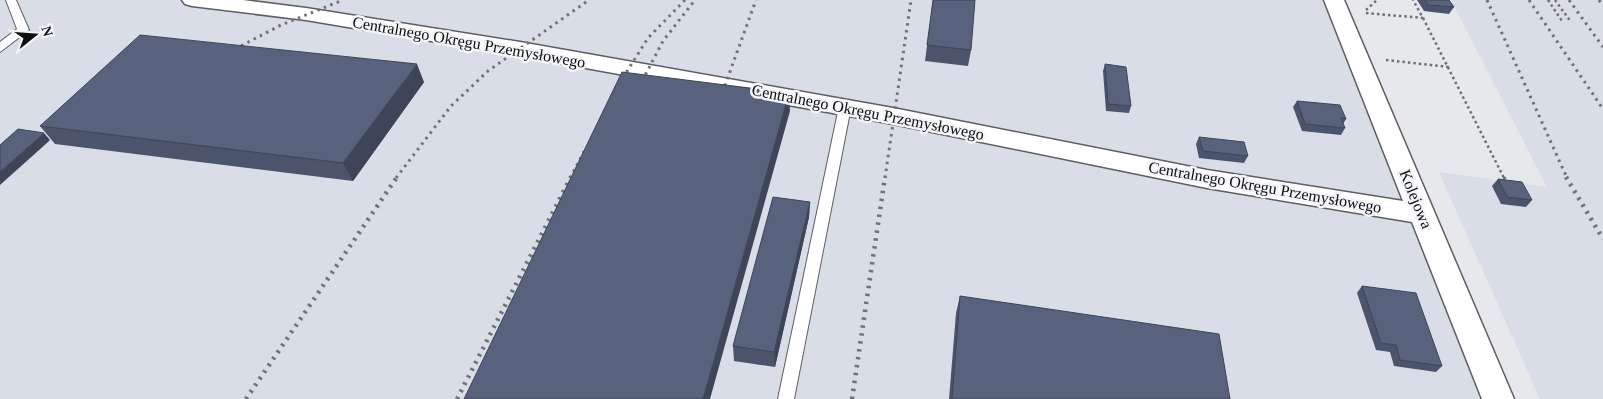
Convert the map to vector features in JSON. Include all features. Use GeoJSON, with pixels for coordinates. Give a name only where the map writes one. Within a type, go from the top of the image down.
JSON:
{"type":"FeatureCollection","features":[{"type":"Feature","properties":{"kind":"street","name":"Centralnego Okręgu Przemysłowego"},"geometry":{"type":"LineString","coordinates":[[192,0],[306,14],[512,48],[845,107],[1207,179],[1423,214]]}},
{"type":"Feature","properties":{"kind":"street","name":"Kolejowa"},"geometry":{"type":"LineString","coordinates":[[1334,0],[1498,399]]}},
{"type":"Feature","properties":{"kind":"lane"},"geometry":{"type":"LineString","coordinates":[[0,48],[23,30],[11,0]]}},
{"type":"Feature","properties":{"kind":"lane"},"geometry":{"type":"LineString","coordinates":[[786,399],[845,107]]}},
{"type":"Feature","properties":{"kind":"path"},"geometry":{"type":"LineString","coordinates":[[1377,0],[1367,7],[1366,13],[1423,18]]}},
{"type":"Feature","properties":{"kind":"path"},"geometry":{"type":"LineString","coordinates":[[1413,0],[1449,67],[1509,188]]}},
{"type":"Feature","properties":{"kind":"path"},"geometry":{"type":"LineString","coordinates":[[1548,0],[1562,21]]}},
{"type":"Feature","properties":{"kind":"path"},"geometry":{"type":"LineString","coordinates":[[1555,0],[1571,22]]}},
{"type":"Feature","properties":{"kind":"path"},"geometry":{"type":"LineString","coordinates":[[1386,60],[1449,67]]}},
{"type":"Feature","properties":{"kind":"shaded area"},"geometry":{"type":"Polygon","coordinates":[[[0,0],[1334,0],[1498,399],[0,399],[0,0]]]}},
{"type":"Feature","properties":{"kind":"shaded area"},"geometry":{"type":"Polygon","coordinates":[[[1451,0],[1603,0],[1603,399],[1540,399],[1439,172],[1547,187],[1451,0]]]}},
{"type":"Feature","properties":{"kind":"building"},"geometry":{"type":"Polygon","coordinates":[[[933,0],[975,0],[971,50],[927,45],[933,0]]]}},
{"type":"Feature","properties":{"kind":"building"},"geometry":{"type":"Polygon","coordinates":[[[1425,0],[1449,0],[1454,7],[1428,5],[1425,0]]]}},
{"type":"Feature","properties":{"kind":"building"},"geometry":{"type":"Polygon","coordinates":[[[140,35],[417,64],[343,163],[40,126],[140,35]]]}},
{"type":"Feature","properties":{"kind":"building"},"geometry":{"type":"Polygon","coordinates":[[[1105,64],[1126,67],[1131,106],[1108,104],[1105,64]]]}},
{"type":"Feature","properties":{"kind":"building"},"geometry":{"type":"Polygon","coordinates":[[[622,72],[789,93],[703,399],[464,399],[622,72]]]}},
{"type":"Feature","properties":{"kind":"building"},"geometry":{"type":"Polygon","coordinates":[[[1297,101],[1340,105],[1346,119],[1341,118],[1345,128],[1305,124],[1297,101]]]}},
{"type":"Feature","properties":{"kind":"building"},"geometry":{"type":"Polygon","coordinates":[[[18,129],[44,133],[0,172],[0,145],[18,129]]]}},
{"type":"Feature","properties":{"kind":"building"},"geometry":{"type":"Polygon","coordinates":[[[1199,137],[1244,142],[1248,156],[1203,151],[1199,137]]]}},
{"type":"Feature","properties":{"kind":"building"},"geometry":{"type":"Polygon","coordinates":[[[1498,179],[1522,182],[1532,200],[1507,197],[1498,179]]]}},
{"type":"Feature","properties":{"kind":"building"},"geometry":{"type":"Polygon","coordinates":[[[773,197],[810,202],[774,352],[733,346],[773,197]]]}},
{"type":"Feature","properties":{"kind":"building"},"geometry":{"type":"Polygon","coordinates":[[[1362,286],[1416,293],[1442,366],[1400,360],[1396,345],[1381,343],[1362,286]]]}},
{"type":"Feature","properties":{"kind":"building"},"geometry":{"type":"Polygon","coordinates":[[[960,296],[1219,334],[1230,399],[952,399],[960,296]]]}},
{"type":"Feature","properties":{"kind":"railway"},"geometry":{"type":"LineString","coordinates":[[235,49],[281,25],[343,0]]}},
{"type":"Feature","properties":{"kind":"railway"},"geometry":{"type":"LineString","coordinates":[[396,178],[451,106],[488,71],[589,0]]}},
{"type":"Feature","properties":{"kind":"railway"},"geometry":{"type":"LineString","coordinates":[[619,84],[648,38],[685,0]]}},
{"type":"Feature","properties":{"kind":"railway"},"geometry":{"type":"LineString","coordinates":[[639,87],[663,41],[695,0]]}},
{"type":"Feature","properties":{"kind":"railway"},"geometry":{"type":"LineString","coordinates":[[720,99],[756,0]]}},
{"type":"Feature","properties":{"kind":"railway"},"geometry":{"type":"LineString","coordinates":[[885,178],[911,0]]}},
{"type":"Feature","properties":{"kind":"railway"},"geometry":{"type":"LineString","coordinates":[[1487,0],[1567,178]]}},
{"type":"Feature","properties":{"kind":"railway"},"geometry":{"type":"LineString","coordinates":[[1529,0],[1603,109]]}},
{"type":"Feature","properties":{"kind":"railway"},"geometry":{"type":"LineString","coordinates":[[1569,0],[1603,47]]}},
{"type":"Feature","properties":{"kind":"railway"},"geometry":{"type":"LineString","coordinates":[[1599,0],[1603,6]]}},
{"type":"Feature","properties":{"kind":"railway"},"geometry":{"type":"LineString","coordinates":[[570,178],[586,148]]}},
{"type":"Feature","properties":{"kind":"railway"},"geometry":{"type":"LineString","coordinates":[[246,399],[397,177]]}},
{"type":"Feature","properties":{"kind":"railway"},"geometry":{"type":"LineString","coordinates":[[457,399],[571,177]]}},
{"type":"Feature","properties":{"kind":"railway"},"geometry":{"type":"LineString","coordinates":[[852,399],[885,177]]}},
{"type":"Feature","properties":{"kind":"railway"},"geometry":{"type":"LineString","coordinates":[[1566,177],[1603,239]]}}]}
